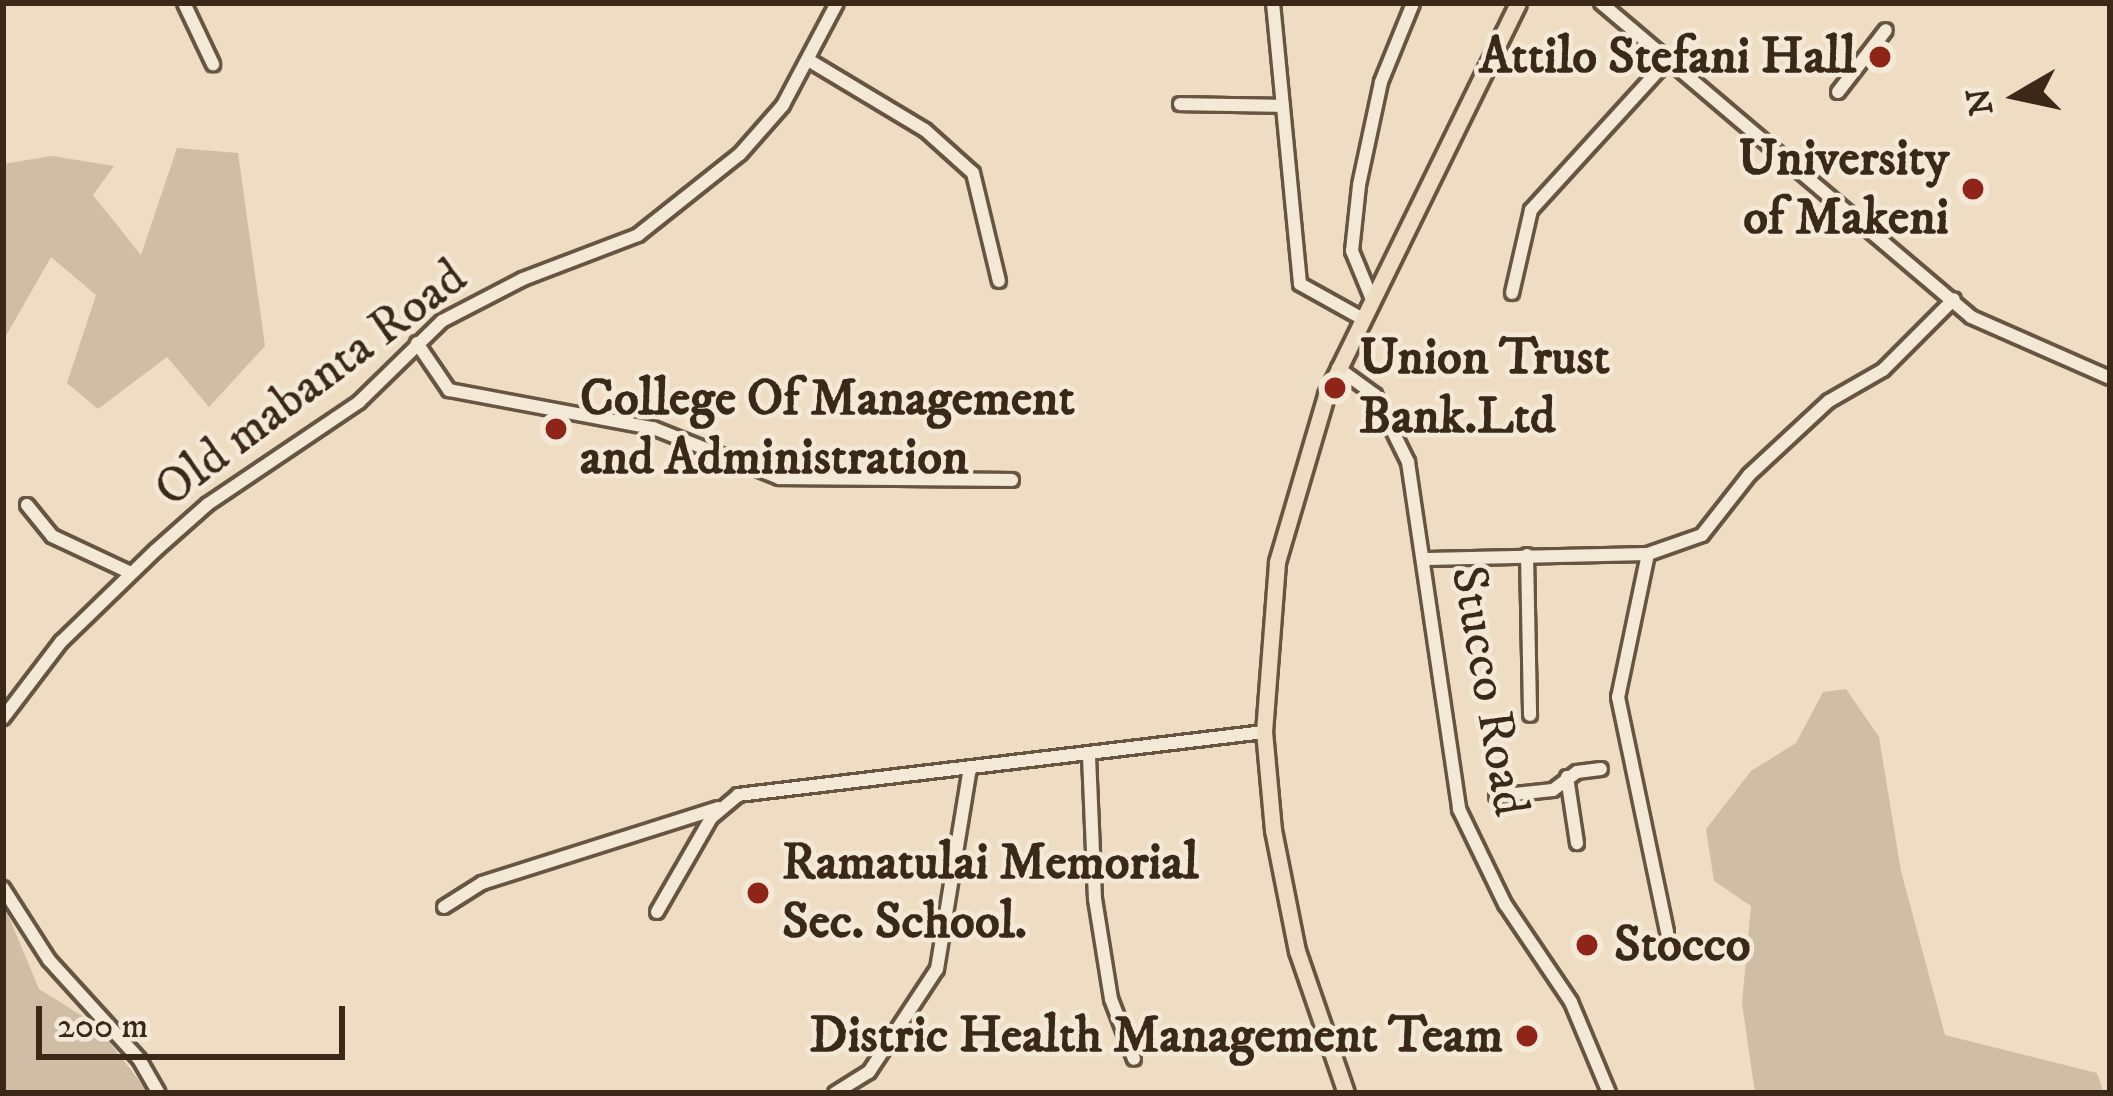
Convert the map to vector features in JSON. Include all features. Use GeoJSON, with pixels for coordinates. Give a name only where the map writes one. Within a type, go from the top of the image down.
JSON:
{"type":"FeatureCollection","features":[{"type":"Feature","properties":{"kind":"main road"},"geometry":{"type":"LineString","coordinates":[[1346,1093],[1318,1023],[1284,895],[1264,732],[1277,562],[1338,368],[1518,3]]}},
{"type":"Feature","properties":{"kind":"street"},"geometry":{"type":"LineString","coordinates":[[184,3],[213,64]]}},
{"type":"Feature","properties":{"kind":"street","name":"Old mabanta Road"},"geometry":{"type":"LineString","coordinates":[[3,718],[61,642],[208,503],[359,402],[442,321],[523,279],[638,235],[762,134],[810,61],[837,3]]}},
{"type":"Feature","properties":{"kind":"street"},"geometry":{"type":"LineString","coordinates":[[1273,3],[1300,284],[1361,318]]}},
{"type":"Feature","properties":{"kind":"street"},"geometry":{"type":"LineString","coordinates":[[1371,297],[1352,251],[1359,185],[1381,82],[1413,3]]}},
{"type":"Feature","properties":{"kind":"street"},"geometry":{"type":"LineString","coordinates":[[1601,3],[1984,326],[2110,378]]}},
{"type":"Feature","properties":{"kind":"street"},"geometry":{"type":"LineString","coordinates":[[1838,92],[1886,30]]}},
{"type":"Feature","properties":{"kind":"street"},"geometry":{"type":"LineString","coordinates":[[1512,293],[1531,210],[1669,59]]}},
{"type":"Feature","properties":{"kind":"street"},"geometry":{"type":"LineString","coordinates":[[810,61],[925,130],[973,172],[999,281]]}},
{"type":"Feature","properties":{"kind":"street"},"geometry":{"type":"LineString","coordinates":[[1180,104],[1282,106]]}},
{"type":"Feature","properties":{"kind":"street"},"geometry":{"type":"LineString","coordinates":[[1427,559],[1648,554],[1702,536],[1765,460],[1829,401],[1883,370],[1954,299]]}},
{"type":"Feature","properties":{"kind":"street"},"geometry":{"type":"LineString","coordinates":[[417,344],[449,390],[653,428],[778,478],[1012,480]]}},
{"type":"Feature","properties":{"kind":"street","name":"Stucco Road"},"geometry":{"type":"LineString","coordinates":[[1338,368],[1362,380],[1399,434],[1427,559],[1459,809],[1505,904],[1571,1002],[1609,1093]]}},
{"type":"Feature","properties":{"kind":"street"},"geometry":{"type":"LineString","coordinates":[[27,505],[52,536],[131,573]]}},
{"type":"Feature","properties":{"kind":"street"},"geometry":{"type":"LineString","coordinates":[[1648,554],[1618,697],[1667,932]]}},
{"type":"Feature","properties":{"kind":"street"},"geometry":{"type":"LineString","coordinates":[[1527,555],[1530,715]]}},
{"type":"Feature","properties":{"kind":"street"},"geometry":{"type":"LineString","coordinates":[[444,907],[482,883],[719,807],[738,795],[796,784],[1090,756],[1264,732]]}},
{"type":"Feature","properties":{"kind":"street"},"geometry":{"type":"LineString","coordinates":[[1090,756],[1095,898],[1117,1020],[1134,1059]]}},
{"type":"Feature","properties":{"kind":"street"},"geometry":{"type":"LineString","coordinates":[[835,1093],[882,1057],[937,969],[970,768]]}},
{"type":"Feature","properties":{"kind":"street"},"geometry":{"type":"LineString","coordinates":[[1496,796],[1553,790],[1567,777],[1601,769]]}},
{"type":"Feature","properties":{"kind":"street"},"geometry":{"type":"LineString","coordinates":[[1567,777],[1577,843]]}},
{"type":"Feature","properties":{"kind":"street"},"geometry":{"type":"LineString","coordinates":[[657,912],[719,807]]}},
{"type":"Feature","properties":{"kind":"street"},"geometry":{"type":"LineString","coordinates":[[3,888],[49,960],[139,1059],[159,1093]]}},
{"type":"Feature","properties":{"kind":"shaded area"},"geometry":{"type":"Polygon","coordinates":[[[177,148],[238,153],[265,346],[209,407],[167,357],[98,409],[67,383],[96,295],[51,257],[3,341],[3,164],[52,156],[114,166],[93,195],[141,255],[177,148]]]}},
{"type":"Feature","properties":{"kind":"shaded area"},"geometry":{"type":"Polygon","coordinates":[[[1846,689],[1879,737],[1901,871],[1945,1035],[2097,1073],[2104,1093],[1755,1093],[1742,1003],[1751,906],[1714,881],[1706,829],[1751,771],[1796,743],[1823,692],[1846,689]]]}},
{"type":"Feature","properties":{"kind":"shaded area"},"geometry":{"type":"Polygon","coordinates":[[[3,903],[39,989],[95,1024],[149,1093],[3,1093],[3,903]]]}},
{"type":"Feature","properties":{"kind":"place","name":"Attilo Stefani Hall"},"geometry":{"type":"Point","coordinates":[1880,57]}},
{"type":"Feature","properties":{"kind":"place","name":"University of Makeni"},"geometry":{"type":"Point","coordinates":[1973,189]}},
{"type":"Feature","properties":{"kind":"place","name":"Union Trust Bank.Ltd"},"geometry":{"type":"Point","coordinates":[1335,388]}},
{"type":"Feature","properties":{"kind":"place","name":"College Of Management and Administration"},"geometry":{"type":"Point","coordinates":[556,429]}},
{"type":"Feature","properties":{"kind":"place","name":"Ramatulai Memorial Sec. School."},"geometry":{"type":"Point","coordinates":[758,893]}},
{"type":"Feature","properties":{"kind":"place","name":"Stocco"},"geometry":{"type":"Point","coordinates":[1587,945]}},
{"type":"Feature","properties":{"kind":"place","name":"Distric Health Management Team"},"geometry":{"type":"Point","coordinates":[1527,1036]}}]}
